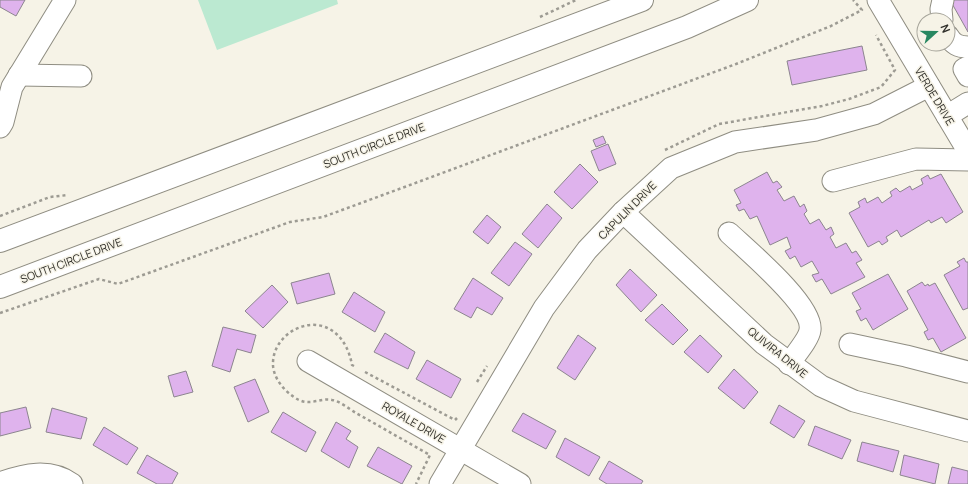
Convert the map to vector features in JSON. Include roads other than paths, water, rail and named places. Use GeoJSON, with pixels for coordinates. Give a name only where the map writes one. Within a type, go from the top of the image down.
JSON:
{"type":"FeatureCollection","features":[{"type":"Feature","properties":{"kind":"main road"},"geometry":{"type":"LineString","coordinates":[[0,241],[642,0]]}},
{"type":"Feature","properties":{"kind":"main road","name":"SOUTH CIRCLE DRIVE"},"geometry":{"type":"LineString","coordinates":[[0,287],[687,27],[747,0]]}},
{"type":"Feature","properties":{"kind":"street"},"geometry":{"type":"LineString","coordinates":[[0,127],[3,122],[12,86],[65,0]]}},
{"type":"Feature","properties":{"kind":"street","name":"VERDE DRIVE"},"geometry":{"type":"LineString","coordinates":[[878,0],[968,151]]}},
{"type":"Feature","properties":{"kind":"street"},"geometry":{"type":"LineString","coordinates":[[941,12],[943,0]]}},
{"type":"Feature","properties":{"kind":"street"},"geometry":{"type":"LineString","coordinates":[[956,44],[962,47],[968,47]]}},
{"type":"Feature","properties":{"kind":"street"},"geometry":{"type":"LineString","coordinates":[[19,75],[82,76]]}},
{"type":"Feature","properties":{"kind":"street","name":"CAPULIN DRIVE"},"geometry":{"type":"LineString","coordinates":[[440,484],[544,308],[587,250],[623,212],[671,168],[735,142],[816,130],[874,114],[929,86]]}},
{"type":"Feature","properties":{"kind":"street"},"geometry":{"type":"LineString","coordinates":[[947,116],[968,103]]}},
{"type":"Feature","properties":{"kind":"street"},"geometry":{"type":"LineString","coordinates":[[833,181],[916,159],[968,160]]}},
{"type":"Feature","properties":{"kind":"street","name":"QUIVIRA DRIVE"},"geometry":{"type":"LineString","coordinates":[[623,212],[764,344],[789,364],[821,386],[854,401],[968,431]]}},
{"type":"Feature","properties":{"kind":"street"},"geometry":{"type":"LineString","coordinates":[[729,233],[797,300],[810,320],[810,331],[789,364]]}},
{"type":"Feature","properties":{"kind":"street"},"geometry":{"type":"LineString","coordinates":[[850,344],[906,356],[968,372]]}},
{"type":"Feature","properties":{"kind":"street","name":"ROYALE DRIVE"},"geometry":{"type":"LineString","coordinates":[[308,361],[520,484]]}},
{"type":"Feature","properties":{"kind":"street"},"geometry":{"type":"LineString","coordinates":[[0,483],[21,475],[44,474],[66,480],[72,484]]}}]}
